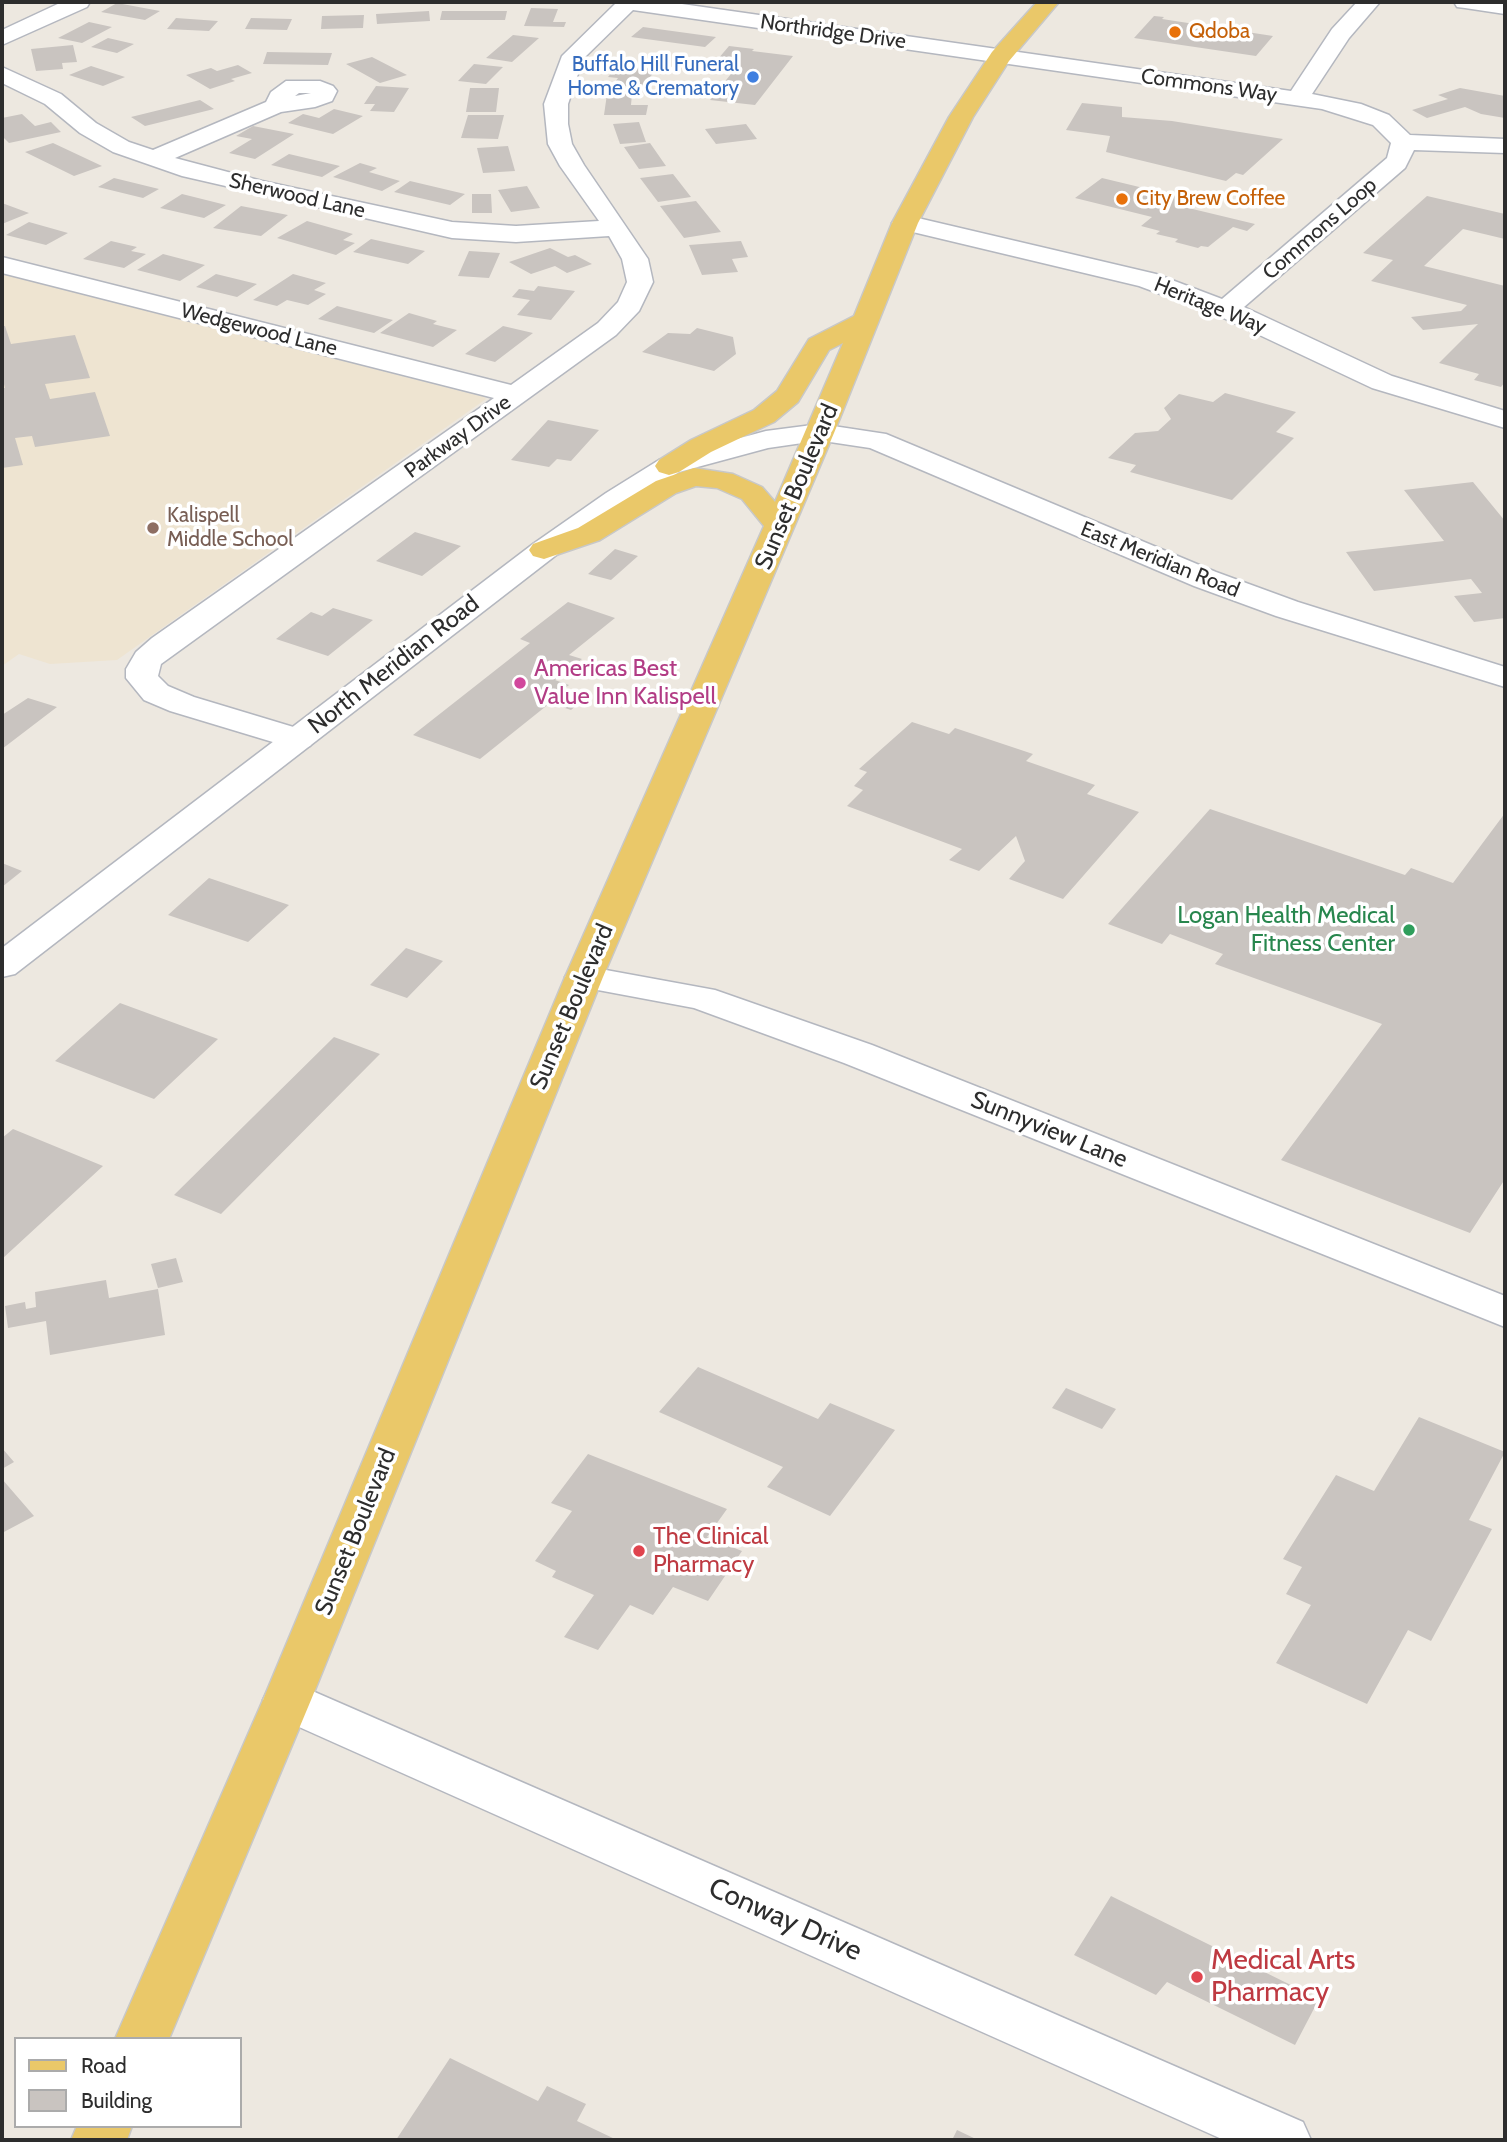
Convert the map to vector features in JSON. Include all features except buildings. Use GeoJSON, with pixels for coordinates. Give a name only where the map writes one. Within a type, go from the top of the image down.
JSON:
{"type":"FeatureCollection","features":[{"type":"Feature","properties":{"kind":"main road","name":"Sunset Boulevard"},"geometry":{"type":"LineString","coordinates":[[143,2037],[287,1700],[584,977],[820,433],[905,223],[961,117],[1000,57],[1048,2]]}},
{"type":"Feature","properties":{"kind":"main road"},"geometry":{"type":"LineString","coordinates":[[669,466],[701,446],[764,416],[788,396],[819,345],[866,320]]}},
{"type":"Feature","properties":{"kind":"main road"},"geometry":{"type":"LineString","coordinates":[[544,550],[589,534],[666,487],[694,477],[723,480],[751,493],[780,526]]}},
{"type":"Feature","properties":{"kind":"street"},"geometry":{"type":"LineString","coordinates":[[2,38],[79,2]]}},
{"type":"Feature","properties":{"kind":"street","name":"Northridge Drive"},"geometry":{"type":"LineString","coordinates":[[627,2],[1000,57]]}},
{"type":"Feature","properties":{"kind":"street","name":"Parkway Drive"},"geometry":{"type":"LineString","coordinates":[[298,739],[182,704],[156,693],[142,678],[142,669],[147,659],[163,645],[358,510],[607,329],[630,304],[637,293],[639,270],[635,259],[572,166],[561,144],[556,124],[556,104],[573,56],[627,2]]}},
{"type":"Feature","properties":{"kind":"street","name":"Commons Way"},"geometry":{"type":"LineString","coordinates":[[1000,57],[1297,98],[1340,34],[1369,2]]}},
{"type":"Feature","properties":{"kind":"street"},"geometry":{"type":"LineString","coordinates":[[1465,2],[1505,8]]}},
{"type":"Feature","properties":{"kind":"street","name":"Sherwood Lane"},"geometry":{"type":"LineString","coordinates":[[2,74],[53,99],[110,142],[154,158],[262,188],[452,230],[516,234],[616,228]]}},
{"type":"Feature","properties":{"kind":"street"},"geometry":{"type":"LineString","coordinates":[[1297,98],[1353,109],[1381,120],[1403,142],[1505,146]]}},
{"type":"Feature","properties":{"kind":"street"},"geometry":{"type":"LineString","coordinates":[[154,158],[276,106]]}},
{"type":"Feature","properties":{"kind":"street","name":"Commons Loop"},"geometry":{"type":"LineString","coordinates":[[1226,309],[1396,163],[1402,154],[1403,142]]}},
{"type":"Feature","properties":{"kind":"street","name":"Heritage Way"},"geometry":{"type":"LineString","coordinates":[[905,223],[1147,280],[1226,309],[1382,382],[1505,420]]}},
{"type":"Feature","properties":{"kind":"street","name":"Wedgewood Lane"},"geometry":{"type":"LineString","coordinates":[[2,265],[516,395]]}},
{"type":"Feature","properties":{"kind":"street","name":"North Meridian Road"},"geometry":{"type":"LineString","coordinates":[[2,966],[544,550],[616,499],[669,466],[766,440],[820,433]]}},
{"type":"Feature","properties":{"kind":"street","name":"East Meridian Road"},"geometry":{"type":"LineString","coordinates":[[820,433],[876,440],[1205,579],[1287,609],[1505,677]]}},
{"type":"Feature","properties":{"kind":"street","name":"Sunnyview Lane"},"geometry":{"type":"LineString","coordinates":[[584,977],[702,998],[883,1064],[1505,1312]]}},
{"type":"Feature","properties":{"kind":"street","name":"Conway Drive"},"geometry":{"type":"LineString","coordinates":[[287,1700],[1283,2140]]}},
{"type":"Feature","properties":{"kind":"shaded area","name":"Kalispell Middle School"},"geometry":{"type":"Polygon","coordinates":[[[2,274],[486,399],[117,660],[50,664],[19,654],[2,666],[2,274]]]}},
{"type":"Feature","properties":{"kind":"place","name":"Qdoba"},"geometry":{"type":"Point","coordinates":[1175,32]}},
{"type":"Feature","properties":{"kind":"place","name":"Buffalo Hill Funeral Home & Crematory"},"geometry":{"type":"Point","coordinates":[753,77]}},
{"type":"Feature","properties":{"kind":"place","name":"City Brew Coffee"},"geometry":{"type":"Point","coordinates":[1122,199]}},
{"type":"Feature","properties":{"kind":"place","name":"Kalispell Middle School"},"geometry":{"type":"Point","coordinates":[153,528]}},
{"type":"Feature","properties":{"kind":"place","name":"Americas Best Value Inn Kalispell"},"geometry":{"type":"Point","coordinates":[520,683]}},
{"type":"Feature","properties":{"kind":"place","name":"Logan Health Medical Fitness Center"},"geometry":{"type":"Point","coordinates":[1409,930]}},
{"type":"Feature","properties":{"kind":"place","name":"The Clinical Pharmacy"},"geometry":{"type":"Point","coordinates":[639,1551]}},
{"type":"Feature","properties":{"kind":"place","name":"Medical Arts Pharmacy"},"geometry":{"type":"Point","coordinates":[1197,1977]}}]}
